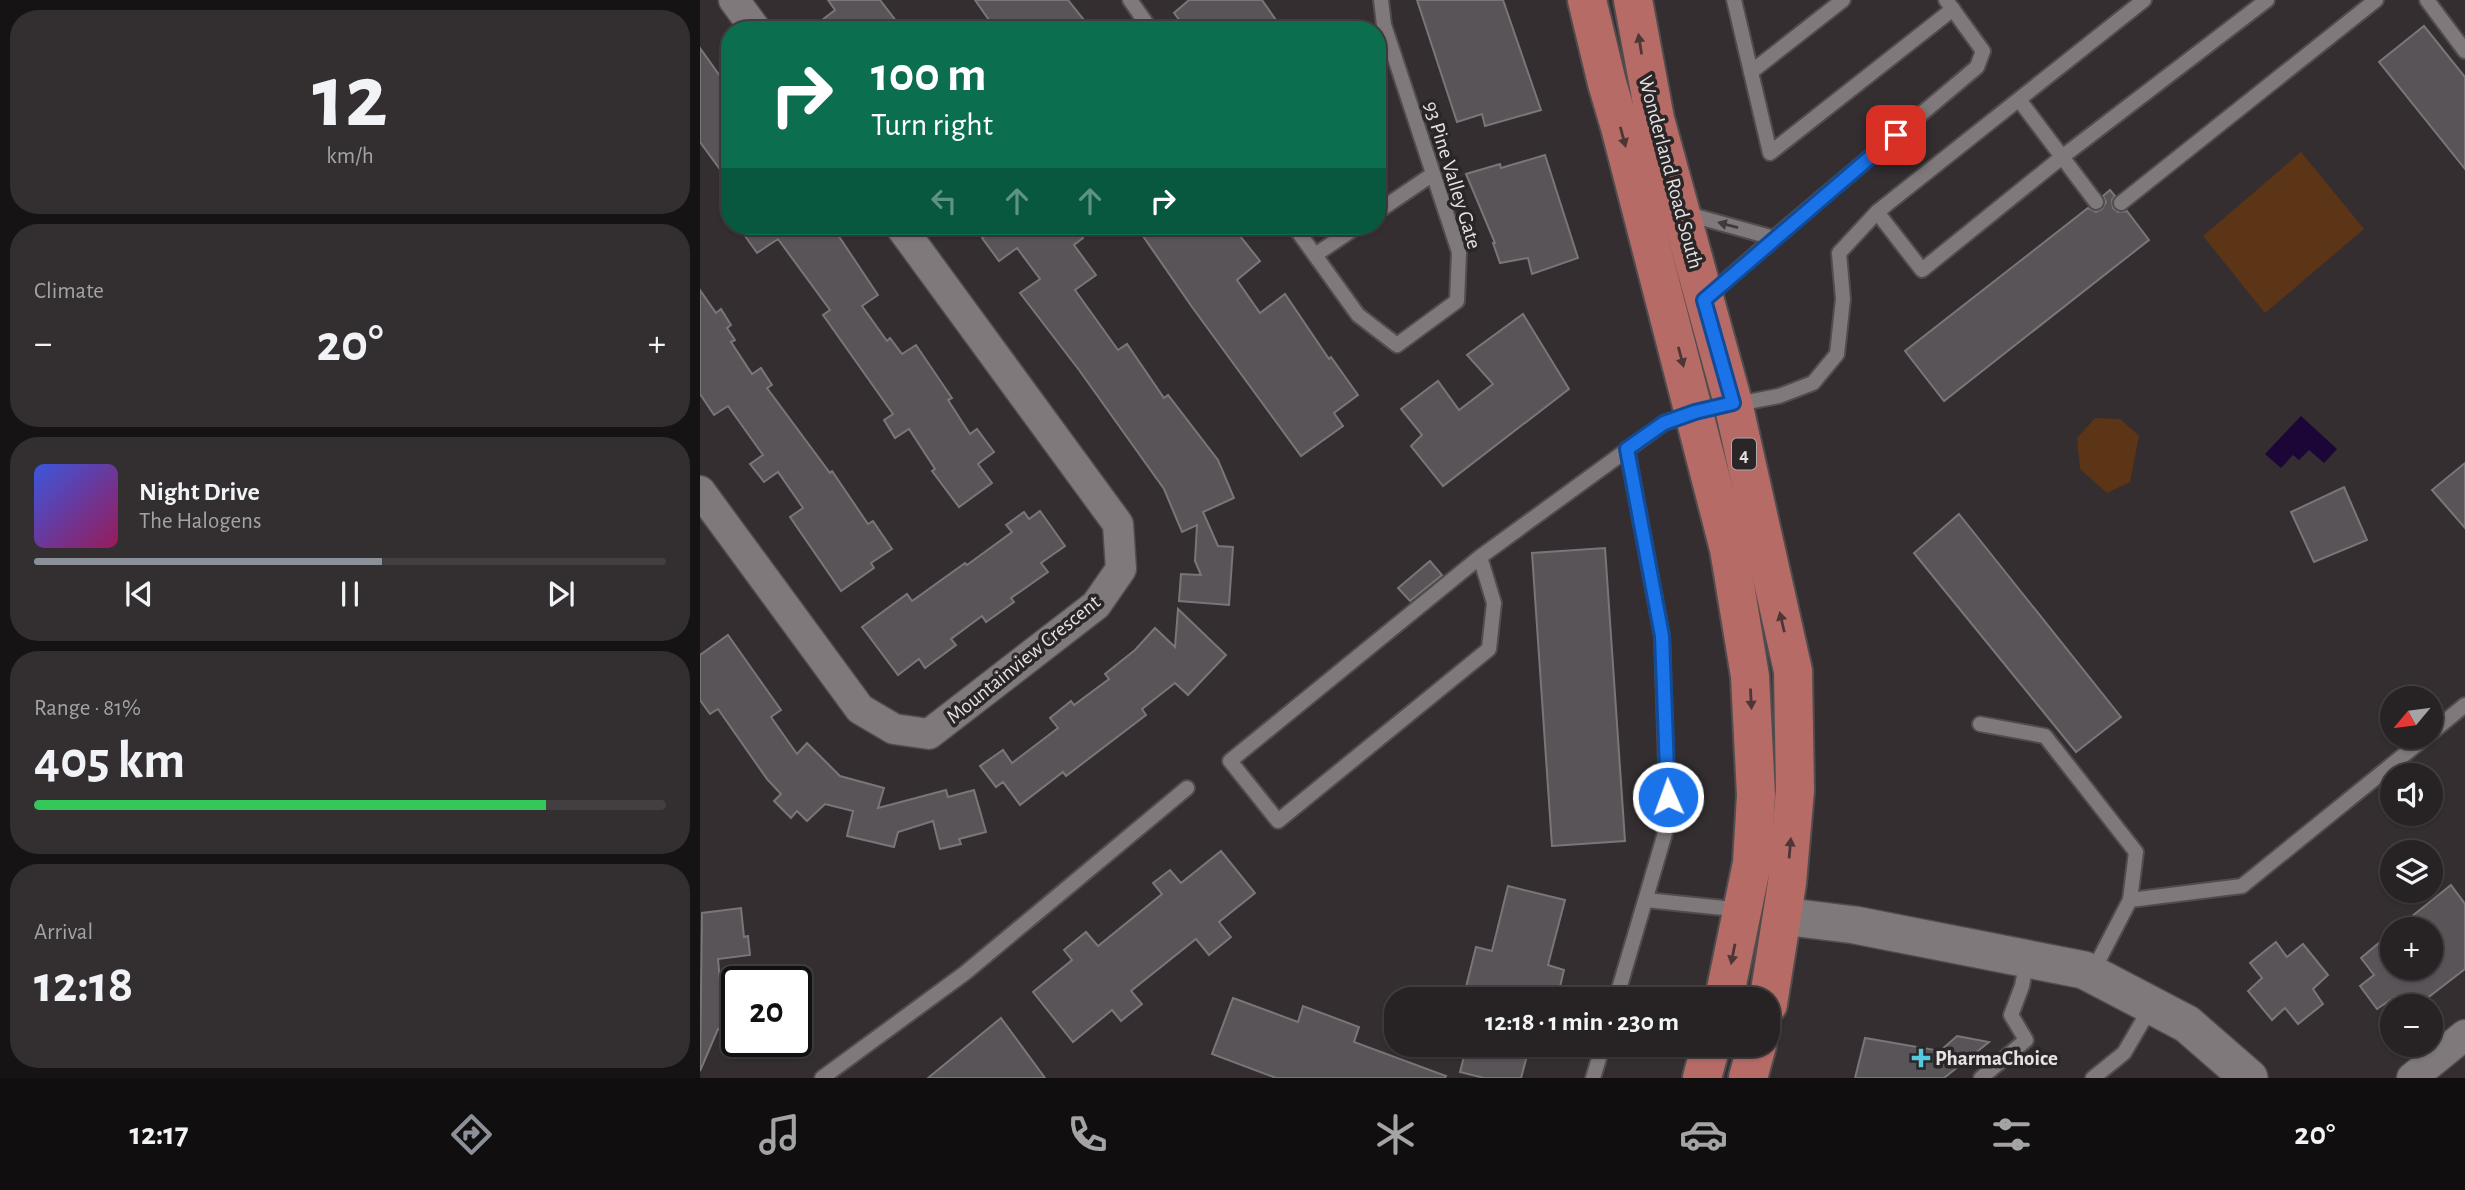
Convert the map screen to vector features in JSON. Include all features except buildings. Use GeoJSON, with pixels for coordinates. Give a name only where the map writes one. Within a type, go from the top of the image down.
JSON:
{"type":"FeatureCollection","features":[{"type":"Feature","properties":{"kind":"main road","name":"Wonderland Road South"},"geometry":{"type":"LineString","coordinates":[[1587,0],[1730,549],[1750,676],[1756,795],[1752,863],[1762,913],[1767,987]]}},
{"type":"Feature","properties":{"kind":"main road","name":"Wonderland Road South"},"geometry":{"type":"LineString","coordinates":[[1633,0],[1654,119],[1733,403],[1793,671],[1795,790],[1787,883],[1762,913],[1729,987]]}},
{"type":"Feature","properties":{"kind":"main road"},"geometry":{"type":"LineString","coordinates":[[1702,1078],[1708,1057]]}},
{"type":"Feature","properties":{"kind":"main road"},"geometry":{"type":"LineString","coordinates":[[1748,1078],[1754,1057]]}},
{"type":"Feature","properties":{"kind":"street"},"geometry":{"type":"LineString","coordinates":[[734,0],[749,21]]}},
{"type":"Feature","properties":{"kind":"street","name":"Mountainview Crescent"},"geometry":{"type":"LineString","coordinates":[[700,491],[860,709],[894,729],[929,734],[1097,605],[1121,569],[1118,524],[907,235]]}},
{"type":"Feature","properties":{"kind":"street"},"geometry":{"type":"LineString","coordinates":[[1762,913],[1855,925],[2084,970],[2187,1024],[2249,1078]]}},
{"type":"Feature","properties":{"kind":"street"},"geometry":{"type":"LineString","coordinates":[[2412,1078],[2465,1035]]}},
{"type":"Feature","properties":{"kind":"lane"},"geometry":{"type":"LineString","coordinates":[[1129,0],[1144,21]]}},
{"type":"Feature","properties":{"kind":"lane","name":"93 Pine Valley Gate"},"geometry":{"type":"LineString","coordinates":[[1381,0],[1384,21]]}},
{"type":"Feature","properties":{"kind":"lane"},"geometry":{"type":"LineString","coordinates":[[1704,300],[1978,67],[1983,51],[1950,5],[1770,153],[1734,0]]}},
{"type":"Feature","properties":{"kind":"lane"},"geometry":{"type":"LineString","coordinates":[[1751,72],[1843,0]]}},
{"type":"Feature","properties":{"kind":"lane"},"geometry":{"type":"LineString","coordinates":[[1480,557],[1494,603],[1489,649],[1279,821],[1230,761],[1480,557],[1664,423],[1733,403],[1779,396],[1813,383],[1837,354],[1843,299],[1839,253],[1877,212],[2144,0]]}},
{"type":"Feature","properties":{"kind":"lane"},"geometry":{"type":"LineString","coordinates":[[1877,212],[1922,270],[2062,157],[2267,0]]}},
{"type":"Feature","properties":{"kind":"lane"},"geometry":{"type":"LineString","coordinates":[[2121,203],[2376,0]]}},
{"type":"Feature","properties":{"kind":"lane"},"geometry":{"type":"LineString","coordinates":[[2427,0],[2465,51]]}},
{"type":"Feature","properties":{"kind":"lane","name":"93 Pine Valley Gate"},"geometry":{"type":"LineString","coordinates":[[1301,235],[1358,315],[1397,345],[1457,301],[1459,252],[1386,31]]}},
{"type":"Feature","properties":{"kind":"lane"},"geometry":{"type":"LineString","coordinates":[[2020,101],[2096,202]]}},
{"type":"Feature","properties":{"kind":"lane"},"geometry":{"type":"LineString","coordinates":[[1386,206],[1433,174]]}},
{"type":"Feature","properties":{"kind":"lane"},"geometry":{"type":"LineString","coordinates":[[1680,212],[1774,238]]}},
{"type":"Feature","properties":{"kind":"lane"},"geometry":{"type":"LineString","coordinates":[[1315,255],[1345,235]]}},
{"type":"Feature","properties":{"kind":"lane"},"geometry":{"type":"LineString","coordinates":[[1620,987],[1668,823],[1662,636],[1627,449]]}},
{"type":"Feature","properties":{"kind":"lane"},"geometry":{"type":"LineString","coordinates":[[2443,723],[2465,705]]}},
{"type":"Feature","properties":{"kind":"lane"},"geometry":{"type":"LineString","coordinates":[[1980,724],[2045,736],[2136,852],[2130,900],[2091,974]]}},
{"type":"Feature","properties":{"kind":"lane"},"geometry":{"type":"LineString","coordinates":[[2130,900],[2242,886],[2411,749]]}},
{"type":"Feature","properties":{"kind":"lane"},"geometry":{"type":"LineString","coordinates":[[822,1078],[965,973],[1187,788]]}},
{"type":"Feature","properties":{"kind":"lane"},"geometry":{"type":"LineString","coordinates":[[1646,900],[1762,913]]}},
{"type":"Feature","properties":{"kind":"lane"},"geometry":{"type":"LineString","coordinates":[[1981,1078],[2026,1040],[2011,1014],[2022,986],[2028,958]]}},
{"type":"Feature","properties":{"kind":"lane"},"geometry":{"type":"LineString","coordinates":[[2093,1078],[2124,1053],[2152,1006]]}},
{"type":"Feature","properties":{"kind":"lane"},"geometry":{"type":"LineString","coordinates":[[1593,1078],[1599,1057]]}},
{"type":"Feature","properties":{"kind":"shaded area"},"geometry":{"type":"Polygon","coordinates":[[[2301,152],[2364,229],[2265,313],[2203,236],[2301,152]]]}},
{"type":"Feature","properties":{"kind":"shaded area"},"geometry":{"type":"Polygon","coordinates":[[[2301,416],[2337,449],[2324,463],[2309,450],[2299,460],[2293,455],[2281,468],[2265,454],[2301,416]]]}},
{"type":"Feature","properties":{"kind":"shaded area"},"geometry":{"type":"Polygon","coordinates":[[[2095,418],[2120,419],[2139,436],[2130,482],[2107,493],[2080,469],[2077,438],[2095,418]]]}},
{"type":"Feature","properties":{"kind":"place","name":"PharmaChoice"},"geometry":{"type":"Point","coordinates":[1921,1058]}},
{"type":"Feature","properties":{"kind":"route"},"geometry":{"type":"LineString","coordinates":[[1668,797],[1662,636],[1627,449],[1664,423],[1733,403],[1704,300],[1896,135]]}}]}
